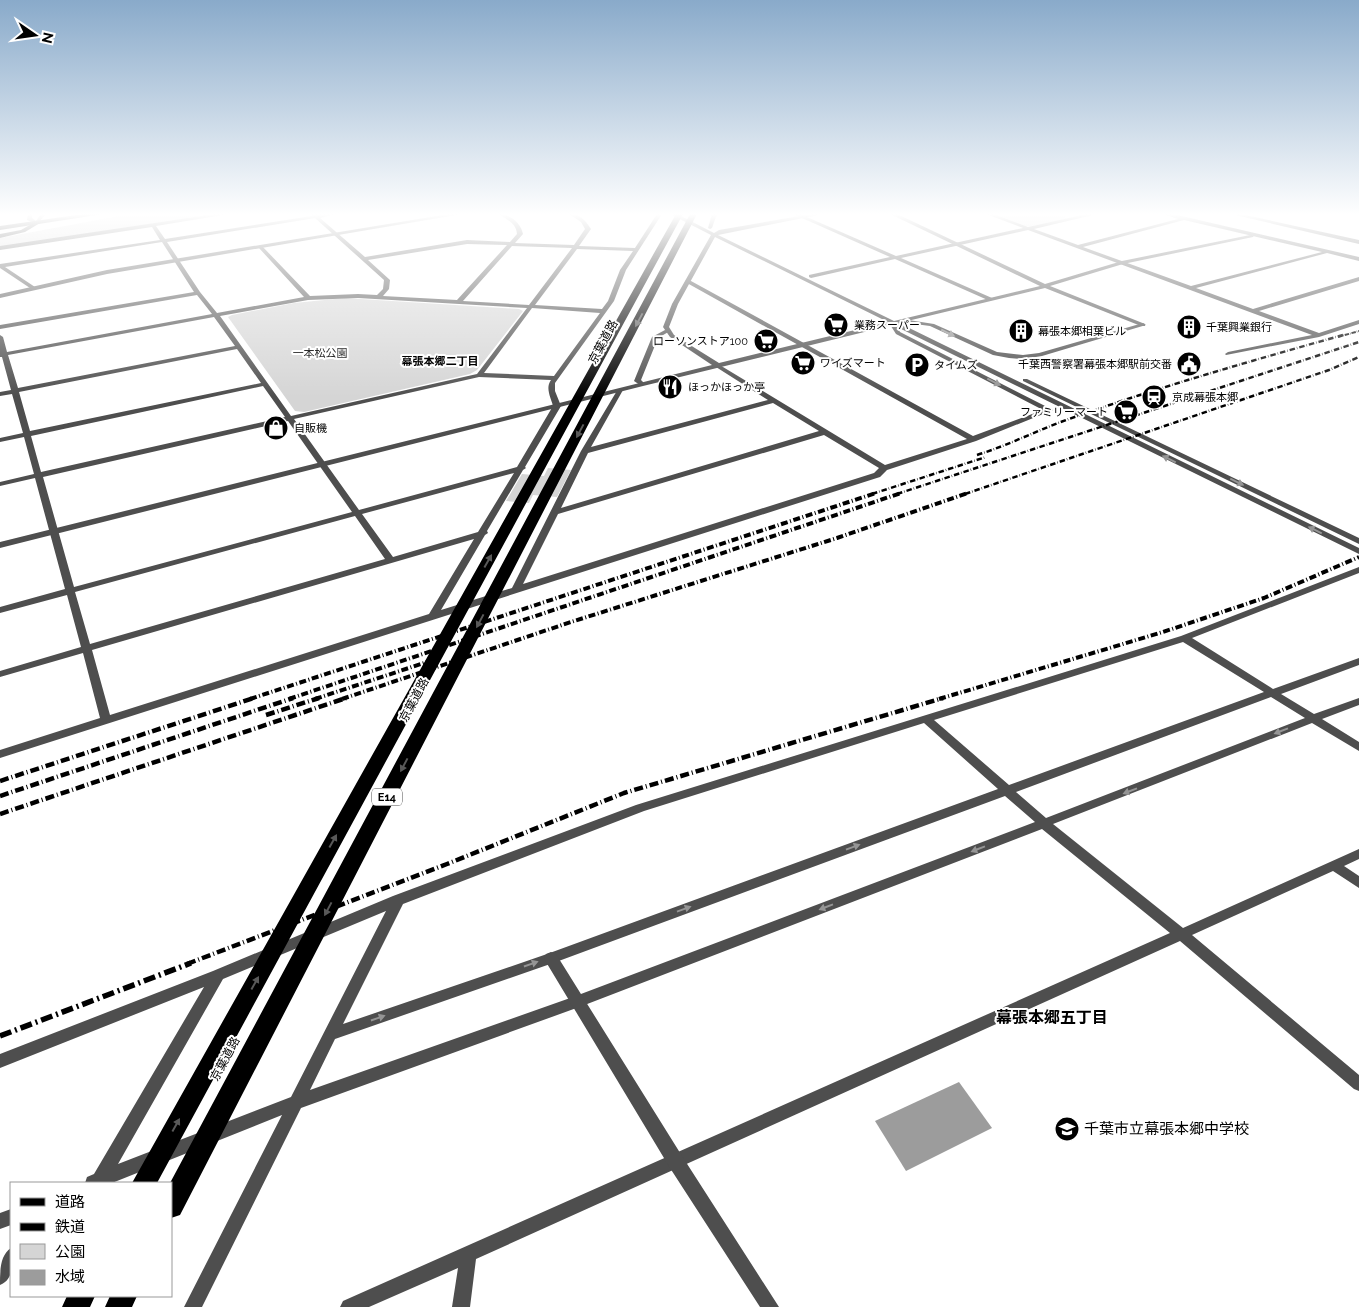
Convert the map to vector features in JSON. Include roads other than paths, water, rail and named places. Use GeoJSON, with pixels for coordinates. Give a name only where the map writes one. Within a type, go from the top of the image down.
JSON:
{"type":"FeatureCollection","features":[{"type":"Feature","properties":{"kind":"highway","name":"京葉道路"},"geometry":{"type":"LineString","coordinates":[[145,1182],[647,275]]}},
{"type":"Feature","properties":{"kind":"highway","name":"京葉道路"},"geometry":{"type":"LineString","coordinates":[[172,1204],[611,389],[665,275]]}},
{"type":"Feature","properties":{"kind":"street"},"geometry":{"type":"LineString","coordinates":[[13,275],[33,288]]}},
{"type":"Feature","properties":{"kind":"street"},"geometry":{"type":"LineString","coordinates":[[0,296],[93,275]]}},
{"type":"Feature","properties":{"kind":"street"},"geometry":{"type":"LineString","coordinates":[[187,275],[390,559]]}},
{"type":"Feature","properties":{"kind":"street"},"geometry":{"type":"LineString","coordinates":[[287,275],[308,298]]}},
{"type":"Feature","properties":{"kind":"street"},"geometry":{"type":"LineString","coordinates":[[379,297],[386,289],[387,280],[382,275]]}},
{"type":"Feature","properties":{"kind":"street"},"geometry":{"type":"LineString","coordinates":[[459,302],[483,275]]}},
{"type":"Feature","properties":{"kind":"street"},"geometry":{"type":"LineString","coordinates":[[478,375],[554,275]]}},
{"type":"Feature","properties":{"kind":"street"},"geometry":{"type":"LineString","coordinates":[[433,616],[484,533],[557,406],[552,391],[552,383],[611,301],[621,275]]}},
{"type":"Feature","properties":{"kind":"street"},"geometry":{"type":"LineString","coordinates":[[667,331],[666,327],[675,304],[693,275]]}},
{"type":"Feature","properties":{"kind":"street"},"geometry":{"type":"LineString","coordinates":[[798,275],[916,335],[1359,551]]}},
{"type":"Feature","properties":{"kind":"street"},"geometry":{"type":"LineString","coordinates":[[811,276],[816,275]]}},
{"type":"Feature","properties":{"kind":"street"},"geometry":{"type":"LineString","coordinates":[[933,275],[990,299]]}},
{"type":"Feature","properties":{"kind":"street"},"geometry":{"type":"LineString","coordinates":[[902,321],[931,325],[991,353],[1012,358],[1040,355],[1143,325],[1022,275]]}},
{"type":"Feature","properties":{"kind":"street"},"geometry":{"type":"LineString","coordinates":[[0,545],[557,406],[611,389],[642,384],[718,366],[1084,275]]}},
{"type":"Feature","properties":{"kind":"street"},"geometry":{"type":"LineString","coordinates":[[1153,275],[1319,335]]}},
{"type":"Feature","properties":{"kind":"street"},"geometry":{"type":"LineString","coordinates":[[1190,288],[1240,275]]}},
{"type":"Feature","properties":{"kind":"street"},"geometry":{"type":"LineString","coordinates":[[811,276],[1359,540]]}},
{"type":"Feature","properties":{"kind":"street"},"geometry":{"type":"LineString","coordinates":[[1253,311],[1359,279]]}},
{"type":"Feature","properties":{"kind":"street"},"geometry":{"type":"LineString","coordinates":[[689,282],[973,439]]}},
{"type":"Feature","properties":{"kind":"street"},"geometry":{"type":"LineString","coordinates":[[0,327],[198,293]]}},
{"type":"Feature","properties":{"kind":"street"},"geometry":{"type":"LineString","coordinates":[[2,354],[308,298],[379,297],[604,311]]}},
{"type":"Feature","properties":{"kind":"street"},"geometry":{"type":"LineString","coordinates":[[1228,354],[1319,335],[1359,322]]}},
{"type":"Feature","properties":{"kind":"street"},"geometry":{"type":"LineString","coordinates":[[0,754],[877,474],[884,468],[973,439],[1049,410],[898,333],[892,323]]}},
{"type":"Feature","properties":{"kind":"street"},"geometry":{"type":"LineString","coordinates":[[642,384],[637,381],[655,337],[667,331]]}},
{"type":"Feature","properties":{"kind":"street"},"geometry":{"type":"LineString","coordinates":[[667,331],[718,366],[884,468]]}},
{"type":"Feature","properties":{"kind":"street"},"geometry":{"type":"LineString","coordinates":[[0,337],[2,354],[28,434],[69,591],[106,719]]}},
{"type":"Feature","properties":{"kind":"street"},"geometry":{"type":"LineString","coordinates":[[0,394],[238,347]]}},
{"type":"Feature","properties":{"kind":"street"},"geometry":{"type":"LineString","coordinates":[[0,484],[478,375],[555,378]]}},
{"type":"Feature","properties":{"kind":"street"},"geometry":{"type":"LineString","coordinates":[[0,440],[265,384]]}},
{"type":"Feature","properties":{"kind":"street"},"geometry":{"type":"LineString","coordinates":[[516,590],[586,451],[611,389]]}},
{"type":"Feature","properties":{"kind":"street"},"geometry":{"type":"LineString","coordinates":[[586,451],[774,400]]}},
{"type":"Feature","properties":{"kind":"street"},"geometry":{"type":"LineString","coordinates":[[555,512],[825,432]]}},
{"type":"Feature","properties":{"kind":"street"},"geometry":{"type":"LineString","coordinates":[[0,610],[522,468]]}},
{"type":"Feature","properties":{"kind":"street"},"geometry":{"type":"LineString","coordinates":[[0,674],[484,533]]}},
{"type":"Feature","properties":{"kind":"street"},"geometry":{"type":"LineString","coordinates":[[0,1061],[218,975],[398,900],[640,808],[1184,638],[1359,570]]}},
{"type":"Feature","properties":{"kind":"street"},"geometry":{"type":"LineString","coordinates":[[1184,638],[1359,747]]}},
{"type":"Feature","properties":{"kind":"street"},"geometry":{"type":"LineString","coordinates":[[332,1034],[551,958],[1359,660]]}},
{"type":"Feature","properties":{"kind":"street"},"geometry":{"type":"LineString","coordinates":[[96,1182],[297,1102],[578,1001],[1045,824],[1359,701]]}},
{"type":"Feature","properties":{"kind":"street"},"geometry":{"type":"LineString","coordinates":[[925,718],[1045,824],[1181,934],[1359,1084]]}},
{"type":"Feature","properties":{"kind":"street"},"geometry":{"type":"LineString","coordinates":[[349,1307],[676,1162],[1359,854]]}},
{"type":"Feature","properties":{"kind":"street"},"geometry":{"type":"LineString","coordinates":[[1334,865],[1359,883]]}},
{"type":"Feature","properties":{"kind":"street"},"geometry":{"type":"LineString","coordinates":[[193,1307],[398,900]]}},
{"type":"Feature","properties":{"kind":"street"},"geometry":{"type":"LineString","coordinates":[[551,958],[676,1162],[770,1307]]}},
{"type":"Feature","properties":{"kind":"street"},"geometry":{"type":"LineString","coordinates":[[96,1182],[218,975]]}},
{"type":"Feature","properties":{"kind":"street"},"geometry":{"type":"LineString","coordinates":[[461,1307],[468,1254]]}},
{"type":"Feature","properties":{"kind":"street"},"geometry":{"type":"LineString","coordinates":[[0,1276],[10,1259]]}},
{"type":"Feature","properties":{"kind":"water"},"geometry":{"type":"Polygon","coordinates":[[[959,1082],[992,1128],[906,1171],[875,1121],[959,1082]]]}},
{"type":"Feature","properties":{"kind":"railway"},"geometry":{"type":"LineString","coordinates":[[1338,337],[1359,331]]}},
{"type":"Feature","properties":{"kind":"railway"},"geometry":{"type":"LineString","coordinates":[[977,455],[1069,419],[1137,396],[1343,335]]}},
{"type":"Feature","properties":{"kind":"railway"},"geometry":{"type":"LineString","coordinates":[[897,494],[1359,342]]}},
{"type":"Feature","properties":{"kind":"railway"},"geometry":{"type":"LineString","coordinates":[[965,494],[1329,370],[1359,357]]}},
{"type":"Feature","properties":{"kind":"railway"},"geometry":{"type":"LineString","coordinates":[[872,494],[986,457]]}},
{"type":"Feature","properties":{"kind":"railway"},"geometry":{"type":"LineString","coordinates":[[250,699],[876,493]]}},
{"type":"Feature","properties":{"kind":"railway"},"geometry":{"type":"LineString","coordinates":[[289,699],[901,493]]}},
{"type":"Feature","properties":{"kind":"railway"},"geometry":{"type":"LineString","coordinates":[[342,699],[571,622],[837,538],[968,493]]}},
{"type":"Feature","properties":{"kind":"railway"},"geometry":{"type":"LineString","coordinates":[[939,699],[1163,632],[1264,598],[1359,557]]}},
{"type":"Feature","properties":{"kind":"railway"},"geometry":{"type":"LineString","coordinates":[[315,699],[430,661]]}},
{"type":"Feature","properties":{"kind":"railway"},"geometry":{"type":"LineString","coordinates":[[0,781],[254,698]]}},
{"type":"Feature","properties":{"kind":"railway"},"geometry":{"type":"LineString","coordinates":[[0,796],[293,698]]}},
{"type":"Feature","properties":{"kind":"railway"},"geometry":{"type":"LineString","coordinates":[[266,715],[319,698]]}},
{"type":"Feature","properties":{"kind":"railway"},"geometry":{"type":"LineString","coordinates":[[0,814],[346,698]]}},
{"type":"Feature","properties":{"kind":"railway"},"geometry":{"type":"LineString","coordinates":[[187,964],[447,864],[624,793],[943,698]]}},
{"type":"Feature","properties":{"kind":"railway"},"geometry":{"type":"LineString","coordinates":[[0,1036],[191,963]]}},
{"type":"Feature","properties":{"kind":"place","name":"業務スーパー"},"geometry":{"type":"Point","coordinates":[836,325]}},
{"type":"Feature","properties":{"kind":"place","name":"千葉興業銀行"},"geometry":{"type":"Point","coordinates":[1189,327]}},
{"type":"Feature","properties":{"kind":"place","name":"幕張本郷相葉ビル"},"geometry":{"type":"Point","coordinates":[1021,331]}},
{"type":"Feature","properties":{"kind":"place","name":"ローソンストア100"},"geometry":{"type":"Point","coordinates":[766,341]}},
{"type":"Feature","properties":{"kind":"place","name":"ワイズマート"},"geometry":{"type":"Point","coordinates":[803,363]}},
{"type":"Feature","properties":{"kind":"place","name":"千葉西警察署幕張本郷駅前交番"},"geometry":{"type":"Point","coordinates":[1189,364]}},
{"type":"Feature","properties":{"kind":"place","name":"タイムズ"},"geometry":{"type":"Point","coordinates":[917,365]}},
{"type":"Feature","properties":{"kind":"place","name":"ほっかほっか亭"},"geometry":{"type":"Point","coordinates":[670,387]}},
{"type":"Feature","properties":{"kind":"place","name":"京成幕張本郷"},"geometry":{"type":"Point","coordinates":[1154,397]}},
{"type":"Feature","properties":{"kind":"place","name":"ファミリーマート"},"geometry":{"type":"Point","coordinates":[1126,412]}},
{"type":"Feature","properties":{"kind":"place","name":"自販機"},"geometry":{"type":"Point","coordinates":[276,428]}},
{"type":"Feature","properties":{"kind":"place","name":"千葉市立幕張本郷中学校"},"geometry":{"type":"Point","coordinates":[1067,1129]}},
{"type":"Feature","properties":{"kind":"district","name":"幕張本郷二丁目"},"geometry":{"type":"Point","coordinates":[440,361]}},
{"type":"Feature","properties":{"kind":"district","name":"幕張本郷五丁目"},"geometry":{"type":"Point","coordinates":[1052,1017]}},
{"type":"Feature","properties":{"kind":"park label","name":"一本松公園"},"geometry":{"type":"Point","coordinates":[320,353]}}]}
